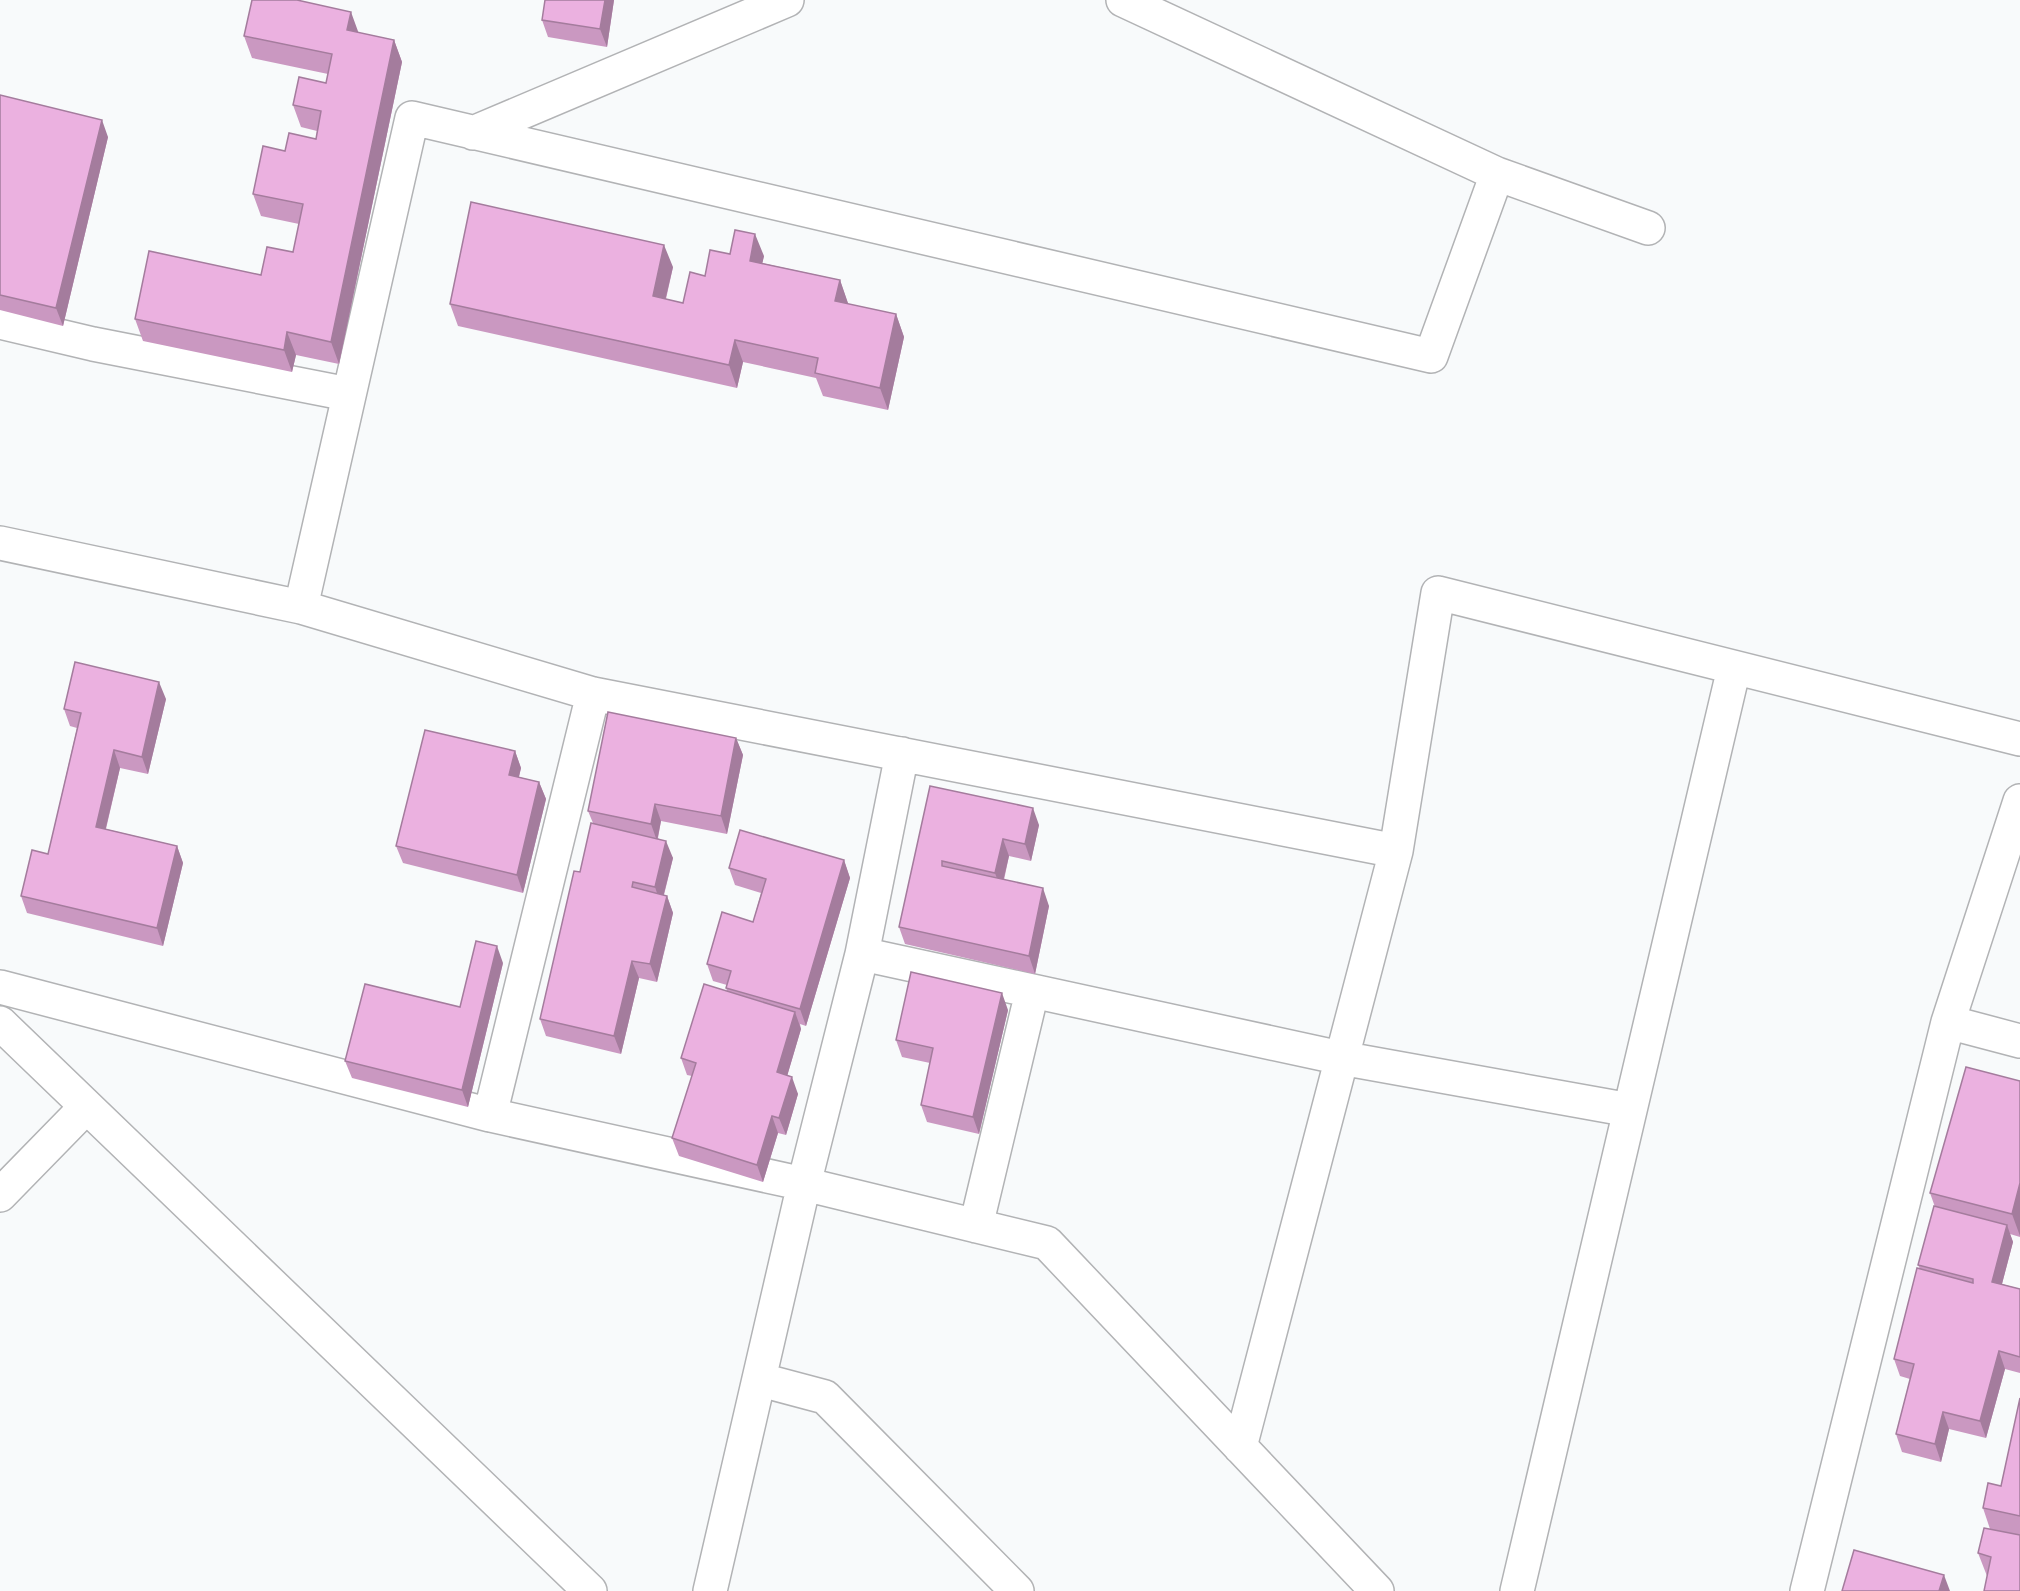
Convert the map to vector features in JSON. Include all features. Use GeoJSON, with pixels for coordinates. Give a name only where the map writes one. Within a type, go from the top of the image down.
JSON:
{"type":"FeatureCollection","features":[{"type":"Feature","properties":{"kind":"street"},"geometry":{"type":"LineString","coordinates":[[473,133],[787,0]]}},
{"type":"Feature","properties":{"kind":"street"},"geometry":{"type":"LineString","coordinates":[[1123,0],[1497,174],[1648,228]]}},
{"type":"Feature","properties":{"kind":"street"},"geometry":{"type":"LineString","coordinates":[[300,607],[412,118],[1431,356],[1497,174]]}},
{"type":"Feature","properties":{"kind":"street"},"geometry":{"type":"LineString","coordinates":[[0,322],[104,346],[348,394]]}},
{"type":"Feature","properties":{"kind":"street"},"geometry":{"type":"LineString","coordinates":[[0,543],[300,607],[593,694],[1396,851]]}},
{"type":"Feature","properties":{"kind":"street"},"geometry":{"type":"LineString","coordinates":[[1240,1447],[1396,851],[1438,593],[2020,739]]}},
{"type":"Feature","properties":{"kind":"street"},"geometry":{"type":"LineString","coordinates":[[1517,1591],[1734,668]]}},
{"type":"Feature","properties":{"kind":"street"},"geometry":{"type":"LineString","coordinates":[[490,1115],[593,694]]}},
{"type":"Feature","properties":{"kind":"street"},"geometry":{"type":"LineString","coordinates":[[710,1591],[761,1380],[804,1184],[862,954],[902,754]]}},
{"type":"Feature","properties":{"kind":"street"},"geometry":{"type":"LineString","coordinates":[[1807,1591],[1948,1022],[2020,801]]}},
{"type":"Feature","properties":{"kind":"street"},"geometry":{"type":"LineString","coordinates":[[862,954],[1341,1058],[1630,1110]]}},
{"type":"Feature","properties":{"kind":"street"},"geometry":{"type":"LineString","coordinates":[[0,987],[490,1115],[804,1184],[1047,1244],[1377,1591]]}},
{"type":"Feature","properties":{"kind":"street"},"geometry":{"type":"LineString","coordinates":[[976,1226],[1032,992]]}},
{"type":"Feature","properties":{"kind":"street"},"geometry":{"type":"LineString","coordinates":[[1948,1022],[2020,1041]]}},
{"type":"Feature","properties":{"kind":"street"},"geometry":{"type":"LineString","coordinates":[[0,1023],[590,1591]]}},
{"type":"Feature","properties":{"kind":"street"},"geometry":{"type":"LineString","coordinates":[[0,1195],[86,1107]]}},
{"type":"Feature","properties":{"kind":"street"},"geometry":{"type":"LineString","coordinates":[[761,1380],[825,1397],[1017,1591]]}},
{"type":"Feature","properties":{"kind":"building"},"geometry":{"type":"Polygon","coordinates":[[[252,0],[297,0],[351,12],[347,30],[394,40],[331,342],[287,332],[284,350],[135,319],[149,251],[261,275],[267,247],[293,252],[303,204],[253,194],[263,146],[285,151],[289,133],[316,139],[321,111],[293,105],[299,77],[326,83],[332,54],[244,36],[252,0]]]}},
{"type":"Feature","properties":{"kind":"building"},"geometry":{"type":"Polygon","coordinates":[[[545,0],[605,0],[600,29],[542,20],[545,0]]]}},
{"type":"Feature","properties":{"kind":"building"},"geometry":{"type":"Polygon","coordinates":[[[0,95],[102,120],[56,308],[0,295],[0,95]]]}},
{"type":"Feature","properties":{"kind":"building"},"geometry":{"type":"Polygon","coordinates":[[[471,202],[664,245],[653,296],[683,303],[690,272],[705,276],[710,250],[730,254],[735,230],[755,234],[750,261],[840,280],[835,301],[896,314],[880,388],[815,373],[818,358],[735,340],[729,365],[450,304],[471,202]]]}},
{"type":"Feature","properties":{"kind":"building"},"geometry":{"type":"Polygon","coordinates":[[[75,662],[159,682],[142,757],[114,750],[96,827],[177,846],[157,928],[21,896],[32,850],[48,854],[81,713],[64,709],[75,662]]]}},
{"type":"Feature","properties":{"kind":"building"},"geometry":{"type":"Polygon","coordinates":[[[608,712],[736,738],[721,816],[655,804],[651,824],[588,811],[608,712]]]}},
{"type":"Feature","properties":{"kind":"building"},"geometry":{"type":"Polygon","coordinates":[[[425,730],[515,751],[509,775],[539,782],[517,875],[396,846],[425,730]]]}},
{"type":"Feature","properties":{"kind":"building"},"geometry":{"type":"Polygon","coordinates":[[[930,786],[1033,808],[1025,844],[1003,839],[995,873],[942,861],[942,866],[1043,888],[1029,956],[899,927],[930,786]]]}},
{"type":"Feature","properties":{"kind":"building"},"geometry":{"type":"Polygon","coordinates":[[[591,823],[666,841],[655,887],[633,882],[632,887],[667,896],[650,964],[632,961],[614,1036],[540,1019],[574,871],[580,872],[591,823]]]}},
{"type":"Feature","properties":{"kind":"building"},"geometry":{"type":"Polygon","coordinates":[[[740,830],[844,860],[800,1009],[726,988],[731,971],[707,964],[722,912],[753,922],[766,879],[729,868],[740,830]]]}},
{"type":"Feature","properties":{"kind":"building"},"geometry":{"type":"Polygon","coordinates":[[[476,941],[497,946],[462,1090],[345,1061],[365,984],[460,1007],[476,941]]]}},
{"type":"Feature","properties":{"kind":"building"},"geometry":{"type":"Polygon","coordinates":[[[911,972],[1002,993],[973,1117],[921,1105],[933,1048],[896,1040],[911,972]]]}},
{"type":"Feature","properties":{"kind":"building"},"geometry":{"type":"Polygon","coordinates":[[[704,984],[795,1012],[777,1072],[792,1077],[779,1118],[772,1116],[757,1165],[672,1138],[696,1063],[681,1058],[704,984]]]}},
{"type":"Feature","properties":{"kind":"building"},"geometry":{"type":"Polygon","coordinates":[[[1966,1067],[2020,1081],[2020,1183],[2012,1214],[1930,1193],[1966,1067]]]}},
{"type":"Feature","properties":{"kind":"building"},"geometry":{"type":"Polygon","coordinates":[[[1934,1206],[2007,1225],[1992,1282],[2020,1289],[2020,1357],[1999,1351],[1980,1421],[1943,1412],[1935,1444],[1896,1434],[1914,1364],[1894,1359],[1917,1268],[1973,1283],[1973,1279],[1918,1265],[1934,1206]]]}},
{"type":"Feature","properties":{"kind":"building"},"geometry":{"type":"Polygon","coordinates":[[[2020,1398],[2020,1516],[1983,1508],[1988,1483],[2001,1486],[2020,1398]]]}},
{"type":"Feature","properties":{"kind":"building"},"geometry":{"type":"Polygon","coordinates":[[[1984,1528],[2020,1535],[2020,1591],[1984,1591],[1991,1557],[1978,1553],[1984,1528]]]}},
{"type":"Feature","properties":{"kind":"building"},"geometry":{"type":"Polygon","coordinates":[[[1854,1550],[1944,1575],[1939,1591],[1842,1591],[1854,1550]]]}}]}
